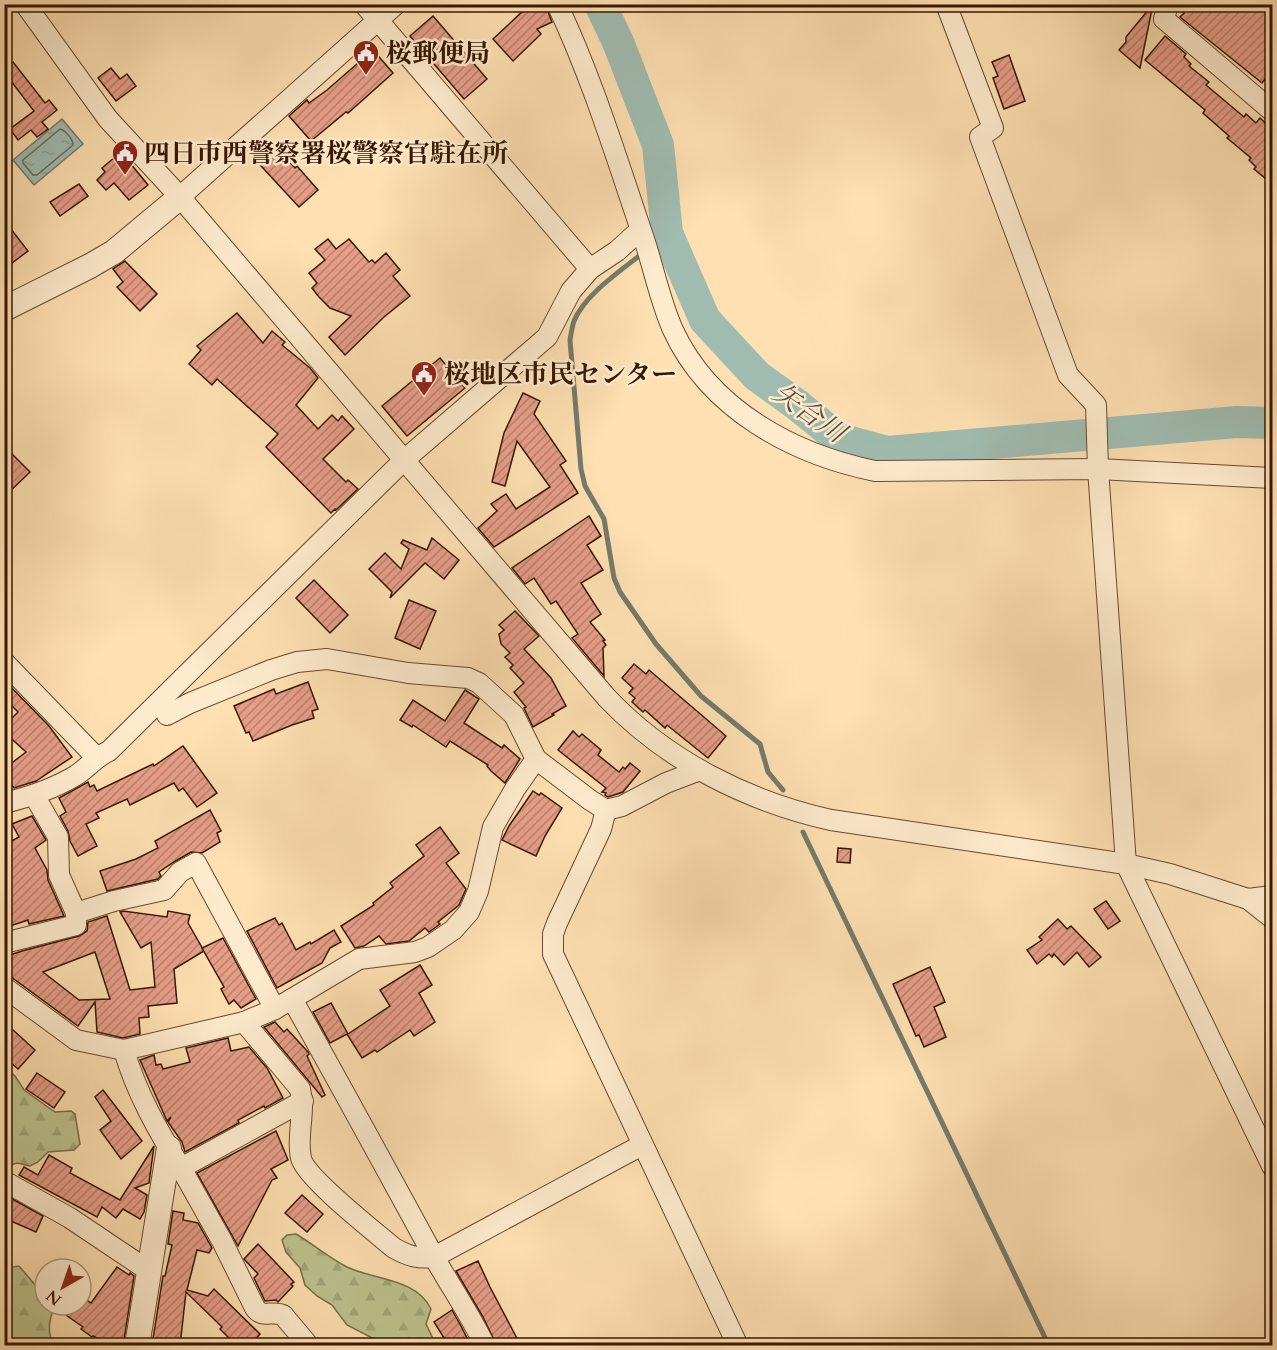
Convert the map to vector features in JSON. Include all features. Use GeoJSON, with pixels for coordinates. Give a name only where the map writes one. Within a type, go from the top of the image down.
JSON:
{"type":"FeatureCollection","features":[{"type":"Feature","properties":{"kind":"street"},"geometry":{"type":"LineString","coordinates":[[25,4],[108,119],[180,196],[606,698],[651,739],[700,770],[779,805],[831,820],[1126,864],[1170,874],[1248,899],[1272,918]]}},
{"type":"Feature","properties":{"kind":"street"},"geometry":{"type":"LineString","coordinates":[[364,4],[590,269]]}},
{"type":"Feature","properties":{"kind":"street"},"geometry":{"type":"LineString","coordinates":[[4,309],[114,252],[396,4]]}},
{"type":"Feature","properties":{"kind":"street"},"geometry":{"type":"LineString","coordinates":[[557,4],[611,139],[674,331],[702,375],[720,395],[745,416],[772,434],[798,447],[847,465],[875,471],[1098,464],[1272,478]]}},
{"type":"Feature","properties":{"kind":"street"},"geometry":{"type":"LineString","coordinates":[[946,4],[993,128],[980,137],[1068,375],[1096,405],[1098,464],[1126,864],[1272,1166]]}},
{"type":"Feature","properties":{"kind":"street"},"geometry":{"type":"LineString","coordinates":[[1168,4],[1164,18],[1272,111]]}},
{"type":"Feature","properties":{"kind":"street"},"geometry":{"type":"LineString","coordinates":[[4,803],[34,795],[75,776],[96,757],[109,751],[403,460],[547,337],[571,291],[590,269],[642,234]]}},
{"type":"Feature","properties":{"kind":"street"},"geometry":{"type":"LineString","coordinates":[[167,715],[190,703],[271,670],[297,662],[327,659],[408,673],[468,678],[479,683],[514,715],[536,759],[606,810]]}},
{"type":"Feature","properties":{"kind":"street"},"geometry":{"type":"LineString","coordinates":[[4,662],[96,757]]}},
{"type":"Feature","properties":{"kind":"street"},"geometry":{"type":"LineString","coordinates":[[4,987],[76,1040],[124,1050],[244,1022],[283,1004],[359,959],[415,952],[428,947],[463,921],[475,901],[493,827],[536,759]]}},
{"type":"Feature","properties":{"kind":"street"},"geometry":{"type":"LineString","coordinates":[[606,810],[622,806],[666,783],[700,770]]}},
{"type":"Feature","properties":{"kind":"street"},"geometry":{"type":"LineString","coordinates":[[4,942],[76,925],[76,913],[59,875],[58,837],[34,795]]}},
{"type":"Feature","properties":{"kind":"street"},"geometry":{"type":"LineString","coordinates":[[606,810],[601,829],[557,923],[553,954],[738,1346]]}},
{"type":"Feature","properties":{"kind":"street"},"geometry":{"type":"LineString","coordinates":[[76,913],[114,901],[164,890],[180,872],[196,863],[400,1191],[434,1257],[475,1323],[486,1346]]}},
{"type":"Feature","properties":{"kind":"street"},"geometry":{"type":"LineString","coordinates":[[1248,899],[1272,896]]}},
{"type":"Feature","properties":{"kind":"street"},"geometry":{"type":"LineString","coordinates":[[244,1022],[296,1081],[303,1101],[299,1145],[304,1168],[394,1248],[408,1257],[422,1259],[434,1257],[642,1145]]}},
{"type":"Feature","properties":{"kind":"street"},"geometry":{"type":"LineString","coordinates":[[124,1050],[132,1077],[222,1241],[258,1313],[283,1315],[309,1346]]}},
{"type":"Feature","properties":{"kind":"street"},"geometry":{"type":"LineString","coordinates":[[175,1158],[303,1101]]}},
{"type":"Feature","properties":{"kind":"street"},"geometry":{"type":"LineString","coordinates":[[137,1346],[148,1271],[175,1158]]}},
{"type":"Feature","properties":{"kind":"street"},"geometry":{"type":"LineString","coordinates":[[4,1181],[70,1218],[148,1271]]}},
{"type":"Feature","properties":{"kind":"green space"},"geometry":{"type":"Polygon","coordinates":[[[5,1067],[15,1076],[24,1090],[55,1112],[71,1111],[75,1114],[80,1144],[74,1150],[48,1152],[30,1166],[17,1163],[5,1167],[5,1067]]]}},
{"type":"Feature","properties":{"kind":"green space"},"geometry":{"type":"Polygon","coordinates":[[[296,1234],[347,1267],[394,1281],[415,1291],[431,1309],[426,1324],[436,1345],[417,1345],[409,1338],[392,1342],[378,1341],[347,1325],[332,1305],[305,1285],[300,1268],[286,1252],[282,1240],[287,1235],[296,1234]]]}},
{"type":"Feature","properties":{"kind":"green space"},"geometry":{"type":"Polygon","coordinates":[[[19,1266],[33,1282],[33,1317],[51,1317],[50,1334],[53,1344],[68,1345],[5,1345],[5,1273],[8,1268],[19,1266]]]}},
{"type":"Feature","properties":{"kind":"water"},"geometry":{"type":"Polygon","coordinates":[[[62,119],[83,144],[34,185],[13,160],[62,119]]]}},
{"type":"Feature","properties":{"kind":"building"},"geometry":{"type":"Polygon","coordinates":[[[539,4],[545,4],[552,22],[537,29],[541,34],[513,61],[493,39],[522,12],[539,4]]]}},
{"type":"Feature","properties":{"kind":"building"},"geometry":{"type":"Polygon","coordinates":[[[1153,4],[1140,68],[1119,50],[1126,42],[1126,37],[1153,4]]]}},
{"type":"Feature","properties":{"kind":"building"},"geometry":{"type":"Polygon","coordinates":[[[1180,4],[1258,4],[1265,10],[1272,4],[1272,85],[1265,79],[1262,83],[1180,17],[1184,13],[1179,9],[1180,4]]]}},
{"type":"Feature","properties":{"kind":"building"},"geometry":{"type":"Polygon","coordinates":[[[433,16],[487,79],[464,99],[410,36],[433,16]]]}},
{"type":"Feature","properties":{"kind":"building"},"geometry":{"type":"Polygon","coordinates":[[[1165,36],[1186,54],[1184,57],[1191,64],[1189,66],[1209,82],[1206,85],[1244,117],[1246,114],[1256,123],[1260,118],[1272,129],[1272,184],[1254,169],[1256,167],[1249,160],[1251,158],[1227,138],[1229,136],[1203,113],[1205,110],[1145,60],[1165,36]]]}},
{"type":"Feature","properties":{"kind":"building"},"geometry":{"type":"Polygon","coordinates":[[[373,50],[393,73],[348,113],[346,112],[311,141],[289,116],[307,100],[309,103],[327,90],[373,50]]]}},
{"type":"Feature","properties":{"kind":"building"},"geometry":{"type":"Polygon","coordinates":[[[1009,55],[1025,101],[1004,109],[993,78],[998,76],[992,62],[1009,55]]]}},
{"type":"Feature","properties":{"kind":"building"},"geometry":{"type":"Polygon","coordinates":[[[13,62],[45,103],[49,100],[57,110],[42,122],[48,129],[37,137],[31,130],[18,140],[10,129],[34,111],[4,72],[4,68],[13,62]]]}},
{"type":"Feature","properties":{"kind":"building"},"geometry":{"type":"Polygon","coordinates":[[[111,68],[120,79],[127,74],[136,86],[116,101],[98,78],[111,68]]]}},
{"type":"Feature","properties":{"kind":"building"},"geometry":{"type":"Polygon","coordinates":[[[265,140],[280,157],[282,154],[295,168],[297,166],[318,190],[299,207],[250,154],[265,140]]]}},
{"type":"Feature","properties":{"kind":"building","name":"四日市西警察署桜警察官駐在所"},"geometry":{"type":"Polygon","coordinates":[[[121,152],[148,185],[129,200],[114,183],[106,190],[97,180],[105,172],[102,168],[121,152]]]}},
{"type":"Feature","properties":{"kind":"building"},"geometry":{"type":"Polygon","coordinates":[[[79,184],[88,196],[60,216],[50,202],[79,184]]]}},
{"type":"Feature","properties":{"kind":"building"},"geometry":{"type":"Polygon","coordinates":[[[4,220],[28,251],[4,269],[4,220]]]}},
{"type":"Feature","properties":{"kind":"building"},"geometry":{"type":"Polygon","coordinates":[[[328,239],[336,249],[349,239],[369,262],[372,260],[375,263],[386,253],[400,270],[393,276],[410,296],[384,317],[345,355],[329,337],[351,316],[330,308],[319,297],[312,288],[317,283],[309,273],[325,260],[315,249],[328,239]]]}},
{"type":"Feature","properties":{"kind":"building"},"geometry":{"type":"Polygon","coordinates":[[[125,261],[157,294],[140,311],[117,287],[123,282],[113,269],[125,261]]]}},
{"type":"Feature","properties":{"kind":"building"},"geometry":{"type":"Polygon","coordinates":[[[237,313],[263,343],[272,331],[285,342],[282,345],[310,368],[318,378],[296,405],[318,429],[332,415],[338,421],[342,416],[354,429],[323,459],[346,482],[348,480],[358,489],[331,513],[266,447],[278,434],[217,379],[212,385],[189,364],[201,350],[197,346],[237,313]]]}},
{"type":"Feature","properties":{"kind":"building","name":"桜地区市民センター"},"geometry":{"type":"Polygon","coordinates":[[[440,358],[465,388],[407,436],[382,406],[440,358]]]}},
{"type":"Feature","properties":{"kind":"building"},"geometry":{"type":"Polygon","coordinates":[[[523,393],[540,401],[534,414],[566,461],[560,465],[578,493],[494,547],[478,528],[497,511],[491,504],[506,494],[516,509],[550,487],[517,441],[505,486],[492,482],[504,433],[523,393]]]}},
{"type":"Feature","properties":{"kind":"building"},"geometry":{"type":"Polygon","coordinates":[[[4,446],[30,472],[4,497],[4,446]]]}},
{"type":"Feature","properties":{"kind":"building"},"geometry":{"type":"Polygon","coordinates":[[[589,516],[601,536],[587,545],[603,570],[581,583],[601,614],[590,622],[605,640],[603,641],[606,645],[603,648],[604,676],[572,638],[578,634],[556,601],[551,604],[534,578],[525,584],[512,568],[589,516]]]}},
{"type":"Feature","properties":{"kind":"building"},"geometry":{"type":"Polygon","coordinates":[[[432,538],[459,560],[444,579],[425,563],[390,598],[392,592],[369,569],[385,553],[401,569],[409,549],[401,543],[403,540],[427,550],[432,538]]]}},
{"type":"Feature","properties":{"kind":"building"},"geometry":{"type":"Polygon","coordinates":[[[314,580],[348,615],[330,633],[296,598],[314,580]]]}},
{"type":"Feature","properties":{"kind":"building"},"geometry":{"type":"Polygon","coordinates":[[[409,600],[436,611],[420,649],[395,638],[409,600]]]}},
{"type":"Feature","properties":{"kind":"building"},"geometry":{"type":"Polygon","coordinates":[[[515,611],[539,636],[524,649],[551,678],[566,706],[533,727],[524,708],[526,707],[514,692],[524,683],[510,668],[513,665],[505,657],[510,653],[501,644],[499,634],[504,630],[499,625],[515,611]]]}},
{"type":"Feature","properties":{"kind":"building"},"geometry":{"type":"Polygon","coordinates":[[[634,664],[646,674],[649,670],[726,736],[708,758],[667,725],[665,728],[632,702],[635,698],[629,693],[633,688],[622,678],[634,664]]]}},
{"type":"Feature","properties":{"kind":"building"},"geometry":{"type":"Polygon","coordinates":[[[4,680],[49,726],[72,757],[36,781],[14,788],[4,775],[4,769],[26,752],[4,732],[4,726],[18,712],[4,698],[4,680]]]}},
{"type":"Feature","properties":{"kind":"building"},"geometry":{"type":"Polygon","coordinates":[[[308,682],[318,709],[312,711],[314,718],[253,741],[249,732],[246,733],[234,706],[274,689],[276,694],[308,682]]]}},
{"type":"Feature","properties":{"kind":"building"},"geometry":{"type":"Polygon","coordinates":[[[465,690],[479,699],[464,723],[502,748],[504,745],[520,759],[505,783],[491,771],[488,765],[450,741],[446,747],[413,725],[412,727],[400,720],[413,700],[445,721],[465,690]]]}},
{"type":"Feature","properties":{"kind":"building"},"geometry":{"type":"Polygon","coordinates":[[[573,731],[579,737],[582,734],[601,750],[598,755],[619,772],[630,763],[640,771],[623,792],[608,797],[602,792],[606,788],[558,750],[573,731]]]}},
{"type":"Feature","properties":{"kind":"building"},"geometry":{"type":"Polygon","coordinates":[[[183,746],[217,793],[197,807],[183,788],[179,791],[174,783],[130,805],[127,799],[96,813],[99,818],[86,824],[97,846],[78,856],[60,816],[66,812],[59,798],[88,782],[90,787],[94,785],[97,791],[153,764],[154,766],[183,746]]]}},
{"type":"Feature","properties":{"kind":"building"},"geometry":{"type":"Polygon","coordinates":[[[533,791],[539,795],[541,793],[562,808],[536,856],[502,840],[533,791]]]}},
{"type":"Feature","properties":{"kind":"building"},"geometry":{"type":"Polygon","coordinates":[[[210,810],[221,831],[217,833],[220,842],[202,853],[191,852],[174,862],[159,872],[161,876],[158,879],[107,891],[100,871],[136,859],[158,848],[155,841],[210,810]]]}},
{"type":"Feature","properties":{"kind":"building"},"geometry":{"type":"Polygon","coordinates":[[[32,816],[46,840],[35,848],[47,870],[48,880],[64,916],[29,924],[28,920],[4,928],[4,845],[19,837],[12,824],[32,816]]]}},
{"type":"Feature","properties":{"kind":"building"},"geometry":{"type":"Polygon","coordinates":[[[440,827],[459,853],[446,863],[466,889],[459,905],[429,932],[425,928],[409,941],[386,944],[379,936],[364,946],[355,948],[341,926],[374,905],[373,903],[393,887],[390,883],[424,856],[416,845],[440,827]]]}},
{"type":"Feature","properties":{"kind":"building"},"geometry":{"type":"Polygon","coordinates":[[[838,848],[851,849],[850,863],[837,862],[838,848]]]}},
{"type":"Feature","properties":{"kind":"building"},"geometry":{"type":"Polygon","coordinates":[[[1106,901],[1120,921],[1108,929],[1094,909],[1106,901]]]}},
{"type":"Feature","properties":{"kind":"building"},"geometry":{"type":"Polygon","coordinates":[[[168,911],[190,915],[188,923],[204,951],[174,969],[177,1003],[148,1006],[149,1017],[139,1018],[140,1034],[123,1038],[97,1032],[95,1002],[78,1026],[11,977],[4,975],[4,957],[79,936],[87,931],[88,922],[107,916],[130,990],[155,987],[151,942],[141,948],[120,912],[167,917],[168,911]],[[95,952],[43,972],[79,1000],[110,999],[95,952]]]}},
{"type":"Feature","properties":{"kind":"building"},"geometry":{"type":"Polygon","coordinates":[[[275,918],[279,925],[282,923],[296,950],[334,930],[341,942],[330,948],[322,963],[277,988],[247,931],[275,918]]]}},
{"type":"Feature","properties":{"kind":"building"},"geometry":{"type":"Polygon","coordinates":[[[1058,919],[1067,929],[1071,926],[1101,957],[1089,967],[1077,952],[1064,965],[1054,954],[1052,957],[1049,954],[1037,964],[1027,950],[1042,940],[1039,937],[1058,919]]]}},
{"type":"Feature","properties":{"kind":"building"},"geometry":{"type":"Polygon","coordinates":[[[223,938],[256,999],[241,1008],[234,1000],[229,1004],[221,989],[224,987],[202,948],[223,938]]]}},
{"type":"Feature","properties":{"kind":"building"},"geometry":{"type":"Polygon","coordinates":[[[420,965],[432,985],[419,993],[435,1022],[414,1036],[410,1030],[377,1052],[375,1050],[362,1058],[347,1034],[330,1043],[313,1012],[331,1003],[348,1034],[390,1006],[380,990],[420,965]]]}},
{"type":"Feature","properties":{"kind":"building"},"geometry":{"type":"Polygon","coordinates":[[[930,967],[945,1002],[934,1007],[946,1037],[924,1047],[919,1035],[916,1036],[893,984],[930,967]]]}},
{"type":"Feature","properties":{"kind":"building"},"geometry":{"type":"Polygon","coordinates":[[[275,1022],[284,1032],[287,1029],[308,1052],[307,1056],[325,1095],[322,1097],[264,1027],[275,1022]]]}},
{"type":"Feature","properties":{"kind":"building"},"geometry":{"type":"Polygon","coordinates":[[[12,1029],[35,1050],[18,1069],[4,1057],[4,1037],[12,1029]]]}},
{"type":"Feature","properties":{"kind":"building"},"geometry":{"type":"Polygon","coordinates":[[[228,1038],[231,1051],[249,1047],[267,1068],[283,1098],[238,1120],[239,1123],[185,1152],[182,1142],[168,1122],[171,1117],[167,1121],[140,1060],[154,1055],[156,1065],[161,1064],[163,1069],[190,1062],[186,1048],[228,1038]]]}},
{"type":"Feature","properties":{"kind":"building"},"geometry":{"type":"Polygon","coordinates":[[[37,1073],[65,1092],[54,1108],[26,1089],[37,1073]]]}},
{"type":"Feature","properties":{"kind":"building"},"geometry":{"type":"Polygon","coordinates":[[[103,1090],[142,1141],[121,1159],[100,1130],[111,1121],[95,1097],[103,1090]]]}},
{"type":"Feature","properties":{"kind":"building"},"geometry":{"type":"Polygon","coordinates":[[[276,1131],[288,1160],[271,1169],[277,1178],[272,1180],[238,1246],[197,1173],[276,1131]]]}},
{"type":"Feature","properties":{"kind":"building"},"geometry":{"type":"Polygon","coordinates":[[[154,1146],[149,1183],[135,1188],[147,1195],[144,1212],[140,1219],[123,1209],[116,1218],[102,1207],[97,1217],[19,1175],[24,1167],[38,1175],[49,1155],[72,1168],[70,1173],[120,1200],[154,1146]]]}},
{"type":"Feature","properties":{"kind":"building"},"geometry":{"type":"Polygon","coordinates":[[[302,1195],[323,1214],[307,1232],[285,1213],[302,1195]]]}},
{"type":"Feature","properties":{"kind":"building"},"geometry":{"type":"Polygon","coordinates":[[[7,1196],[43,1216],[36,1232],[4,1218],[4,1200],[7,1196]]]}},
{"type":"Feature","properties":{"kind":"building"},"geometry":{"type":"Polygon","coordinates":[[[173,1211],[184,1213],[183,1220],[198,1223],[212,1248],[209,1253],[197,1250],[187,1290],[208,1296],[214,1289],[260,1334],[250,1346],[237,1346],[220,1329],[222,1327],[186,1292],[180,1346],[152,1345],[163,1276],[165,1276],[172,1245],[168,1244],[173,1211]]]}},
{"type":"Feature","properties":{"kind":"building"},"geometry":{"type":"Polygon","coordinates":[[[258,1244],[294,1282],[278,1302],[276,1300],[265,1301],[254,1278],[258,1274],[244,1259],[258,1244]]]}},
{"type":"Feature","properties":{"kind":"building"},"geometry":{"type":"Polygon","coordinates":[[[478,1261],[521,1346],[497,1346],[456,1271],[478,1261]]]}},
{"type":"Feature","properties":{"kind":"building"},"geometry":{"type":"Polygon","coordinates":[[[117,1267],[134,1276],[123,1346],[111,1346],[92,1337],[69,1317],[93,1317],[93,1300],[117,1267]]]}},
{"type":"Feature","properties":{"kind":"building"},"geometry":{"type":"Polygon","coordinates":[[[452,1310],[471,1346],[449,1346],[434,1322],[452,1310]]]}},
{"type":"Feature","properties":{"kind":"waterway","name":"矢合川"},"geometry":{"type":"LineString","coordinates":[[600,4],[618,42],[658,145],[667,233],[705,320],[757,376],[839,439],[887,452],[1237,422],[1272,423]]}},
{"type":"Feature","properties":{"kind":"waterway"},"geometry":{"type":"LineString","coordinates":[[651,246],[667,233]]}},
{"type":"Feature","properties":{"kind":"waterway"},"geometry":{"type":"LineString","coordinates":[[644,252],[595,292],[586,301],[574,321],[570,340],[581,469],[585,486],[604,519],[614,578],[620,592],[656,644],[701,696],[760,744],[768,772],[783,790]]}},
{"type":"Feature","properties":{"kind":"waterway"},"geometry":{"type":"LineString","coordinates":[[803,832],[1049,1346]]}},
{"type":"Feature","properties":{"kind":"place","name":"桜郵便局"},"geometry":{"type":"Point","coordinates":[366,76]}},
{"type":"Feature","properties":{"kind":"place","name":"四日市西警察署桜警察官駐在所"},"geometry":{"type":"Point","coordinates":[125,176]}},
{"type":"Feature","properties":{"kind":"place","name":"桜地区市民センター"},"geometry":{"type":"Point","coordinates":[424,397]}}]}
